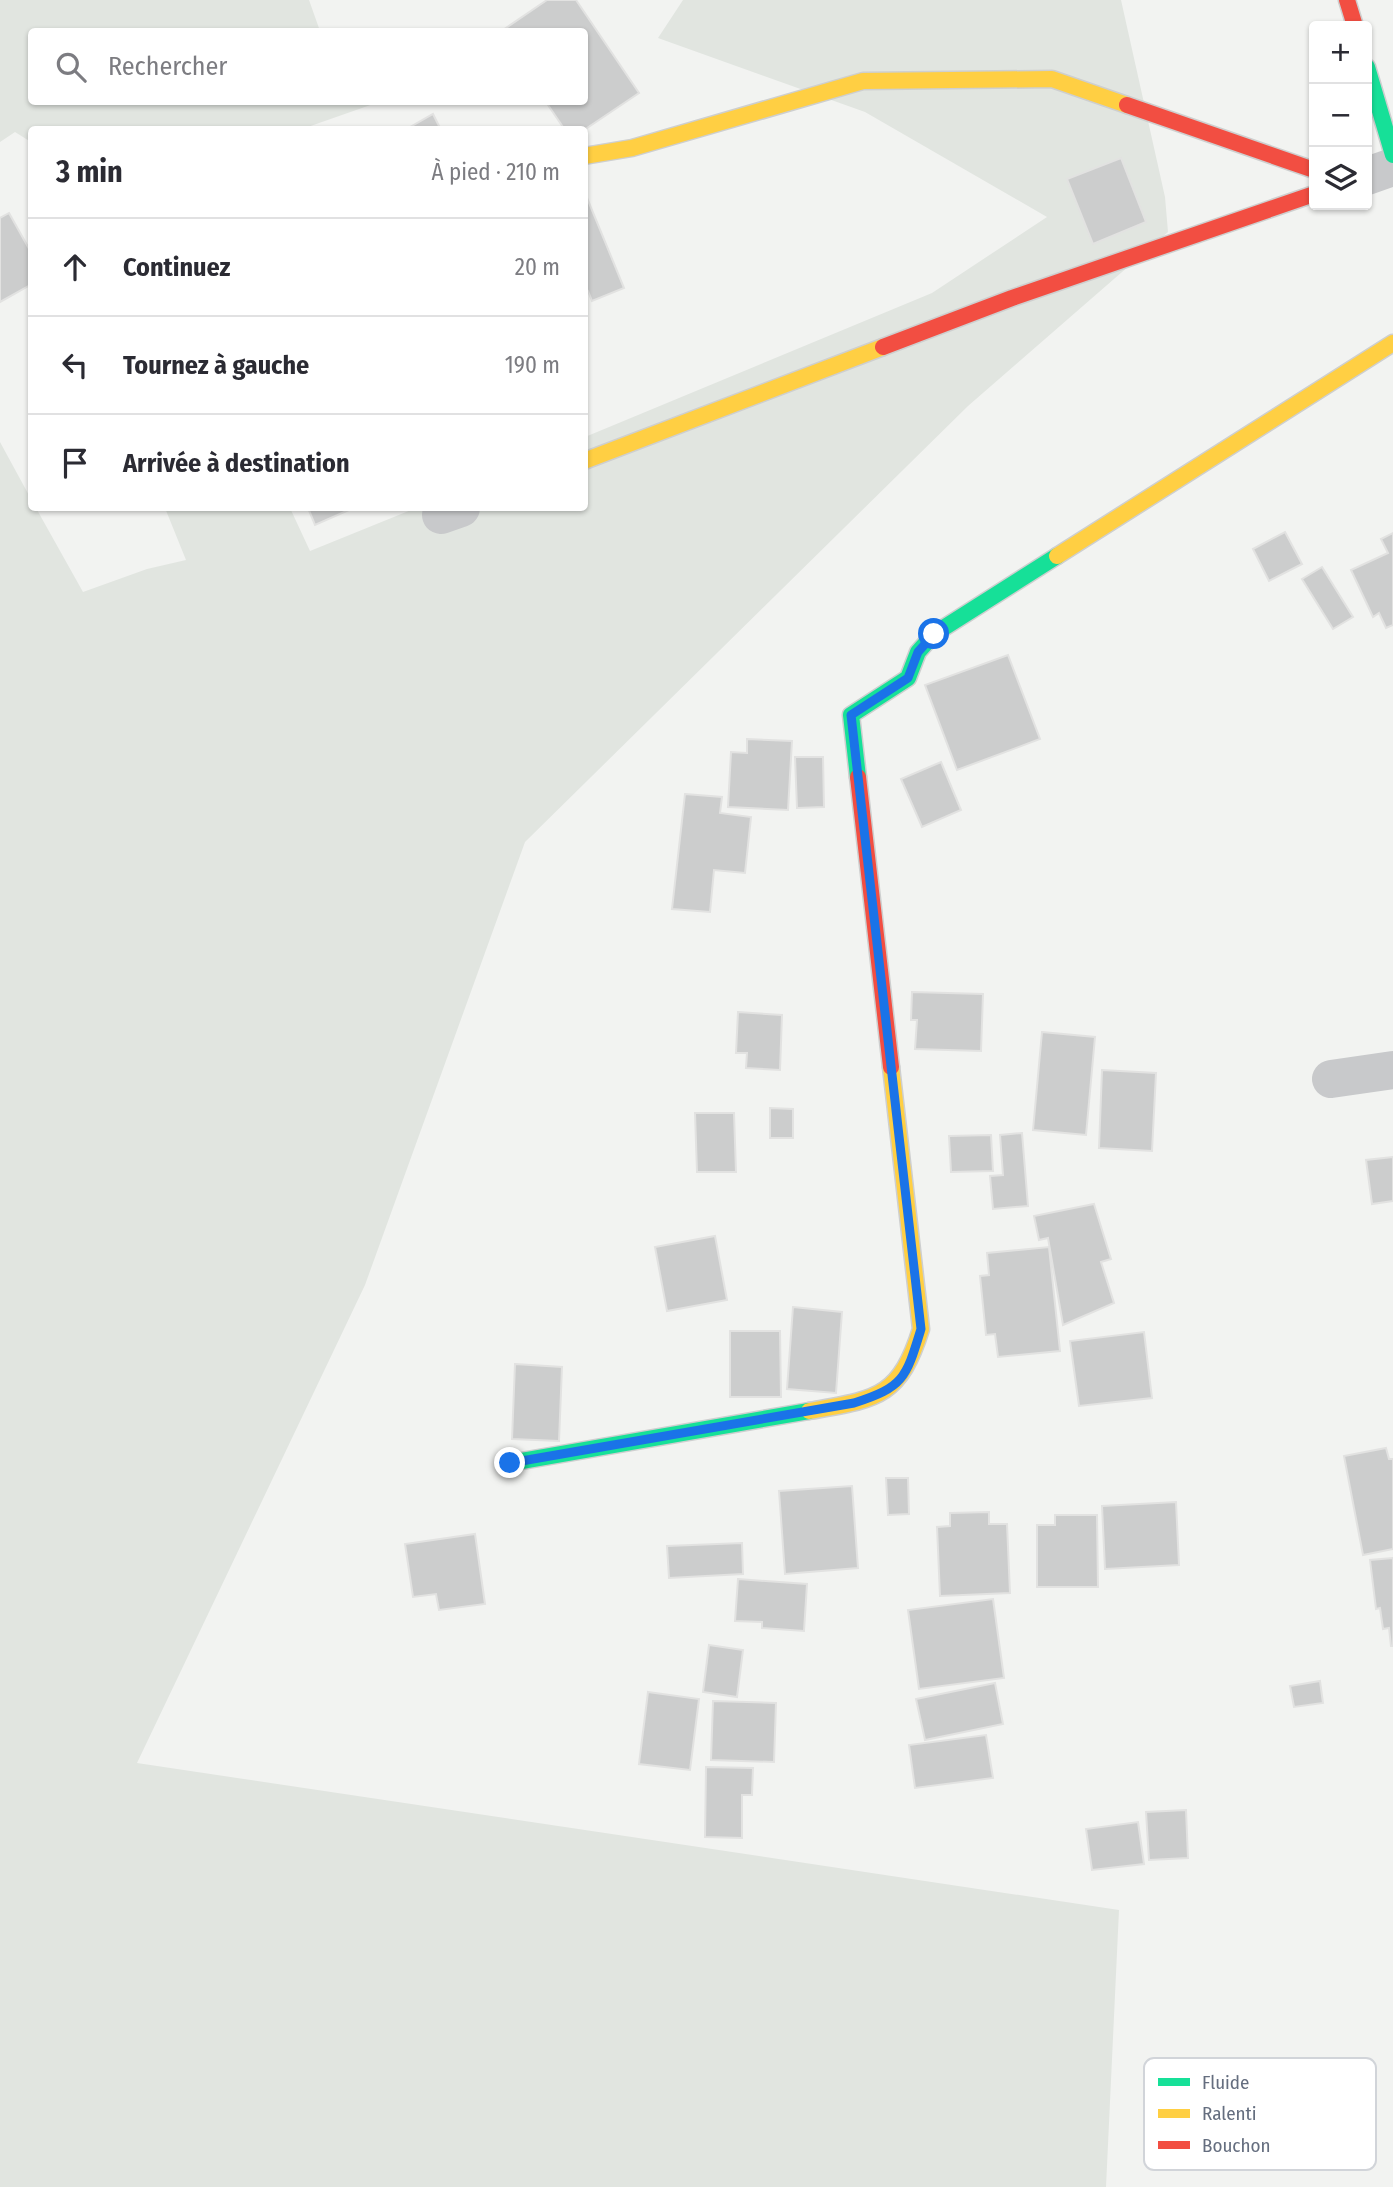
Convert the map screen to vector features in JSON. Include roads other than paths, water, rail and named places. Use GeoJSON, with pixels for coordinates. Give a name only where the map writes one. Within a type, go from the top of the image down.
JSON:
{"type":"FeatureCollection","features":[{"type":"Feature","properties":{"kind":"street"},"geometry":{"type":"LineString","coordinates":[[1347,0],[1353,21]]}},
{"type":"Feature","properties":{"kind":"street"},"geometry":{"type":"LineString","coordinates":[[588,155],[632,148],[863,81],[1052,79],[1309,168]]}},
{"type":"Feature","properties":{"kind":"street"},"geometry":{"type":"LineString","coordinates":[[1372,84],[1393,155]]}},
{"type":"Feature","properties":{"kind":"street"},"geometry":{"type":"LineString","coordinates":[[1372,174],[1393,167]]}},
{"type":"Feature","properties":{"kind":"street"},"geometry":{"type":"LineString","coordinates":[[588,459],[1012,298],[1309,196]]}},
{"type":"Feature","properties":{"kind":"street"},"geometry":{"type":"LineString","coordinates":[[510,1463],[854,1403],[888,1392],[909,1367],[921,1329],[851,715],[908,678],[918,652],[934,634],[1393,343]]}},
{"type":"Feature","properties":{"kind":"street"},"geometry":{"type":"LineString","coordinates":[[1331,1079],[1393,1070]]}}]}
